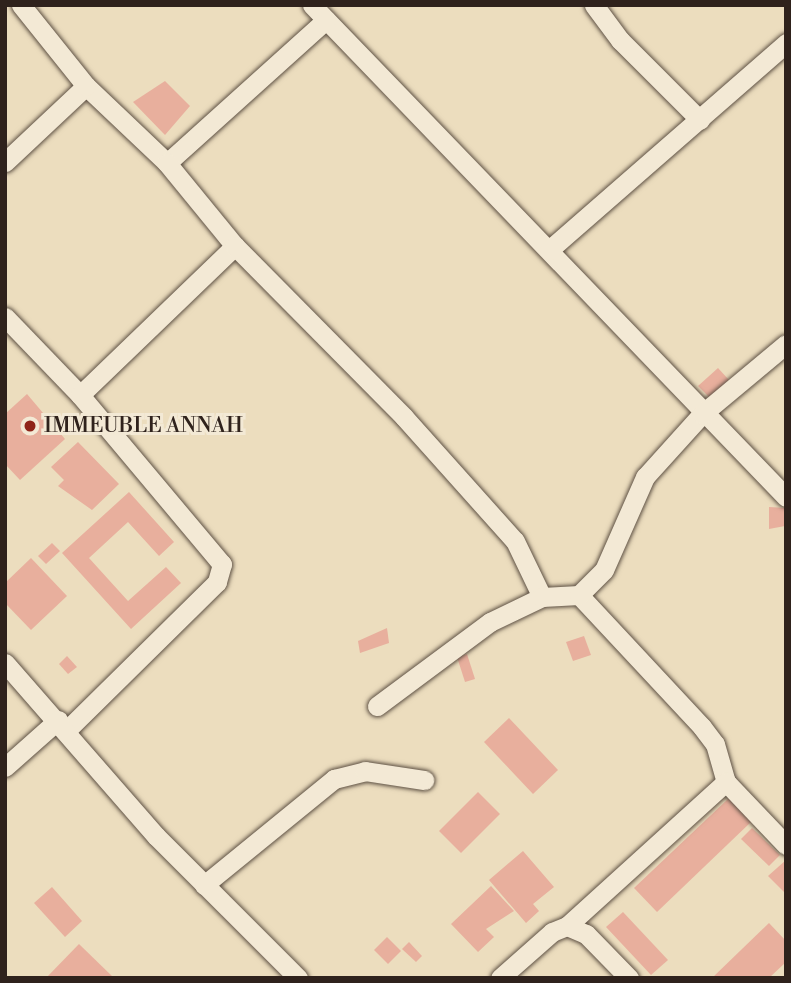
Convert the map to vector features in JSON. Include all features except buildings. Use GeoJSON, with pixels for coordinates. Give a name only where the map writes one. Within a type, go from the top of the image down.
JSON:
{"type":"FeatureCollection","features":[{"type":"Feature","properties":{"kind":"street"},"geometry":{"type":"LineString","coordinates":[[21,5],[86,86],[167,163],[235,246],[404,417],[514,541],[542,597]]}},
{"type":"Feature","properties":{"kind":"street"},"geometry":{"type":"LineString","coordinates":[[594,5],[620,40],[700,120]]}},
{"type":"Feature","properties":{"kind":"street"},"geometry":{"type":"LineString","coordinates":[[167,163],[319,13],[549,250],[702,414],[786,497]]}},
{"type":"Feature","properties":{"kind":"street"},"geometry":{"type":"LineString","coordinates":[[549,250],[786,43]]}},
{"type":"Feature","properties":{"kind":"street"},"geometry":{"type":"LineString","coordinates":[[5,162],[86,86]]}},
{"type":"Feature","properties":{"kind":"street"},"geometry":{"type":"LineString","coordinates":[[80,395],[235,246]]}},
{"type":"Feature","properties":{"kind":"street"},"geometry":{"type":"LineString","coordinates":[[5,317],[80,395],[222,564],[217,582],[62,725],[5,767]]}},
{"type":"Feature","properties":{"kind":"street"},"geometry":{"type":"LineString","coordinates":[[377,706],[490,622],[542,597],[579,595],[604,570],[645,477],[702,414],[786,344]]}},
{"type":"Feature","properties":{"kind":"street"},"geometry":{"type":"LineString","coordinates":[[579,595],[702,727],[715,744],[726,782],[786,845]]}},
{"type":"Feature","properties":{"kind":"street"},"geometry":{"type":"LineString","coordinates":[[5,663],[204,885],[298,978]]}},
{"type":"Feature","properties":{"kind":"street"},"geometry":{"type":"LineString","coordinates":[[204,885],[334,779],[365,771],[424,780]]}},
{"type":"Feature","properties":{"kind":"street"},"geometry":{"type":"LineString","coordinates":[[500,978],[552,932],[568,926],[726,782]]}},
{"type":"Feature","properties":{"kind":"street"},"geometry":{"type":"LineString","coordinates":[[568,926],[586,934],[629,978]]}},
{"type":"Feature","properties":{"kind":"place","name":"IMMEUBLE ANNAH"},"geometry":{"type":"Point","coordinates":[30,426]}}]}
